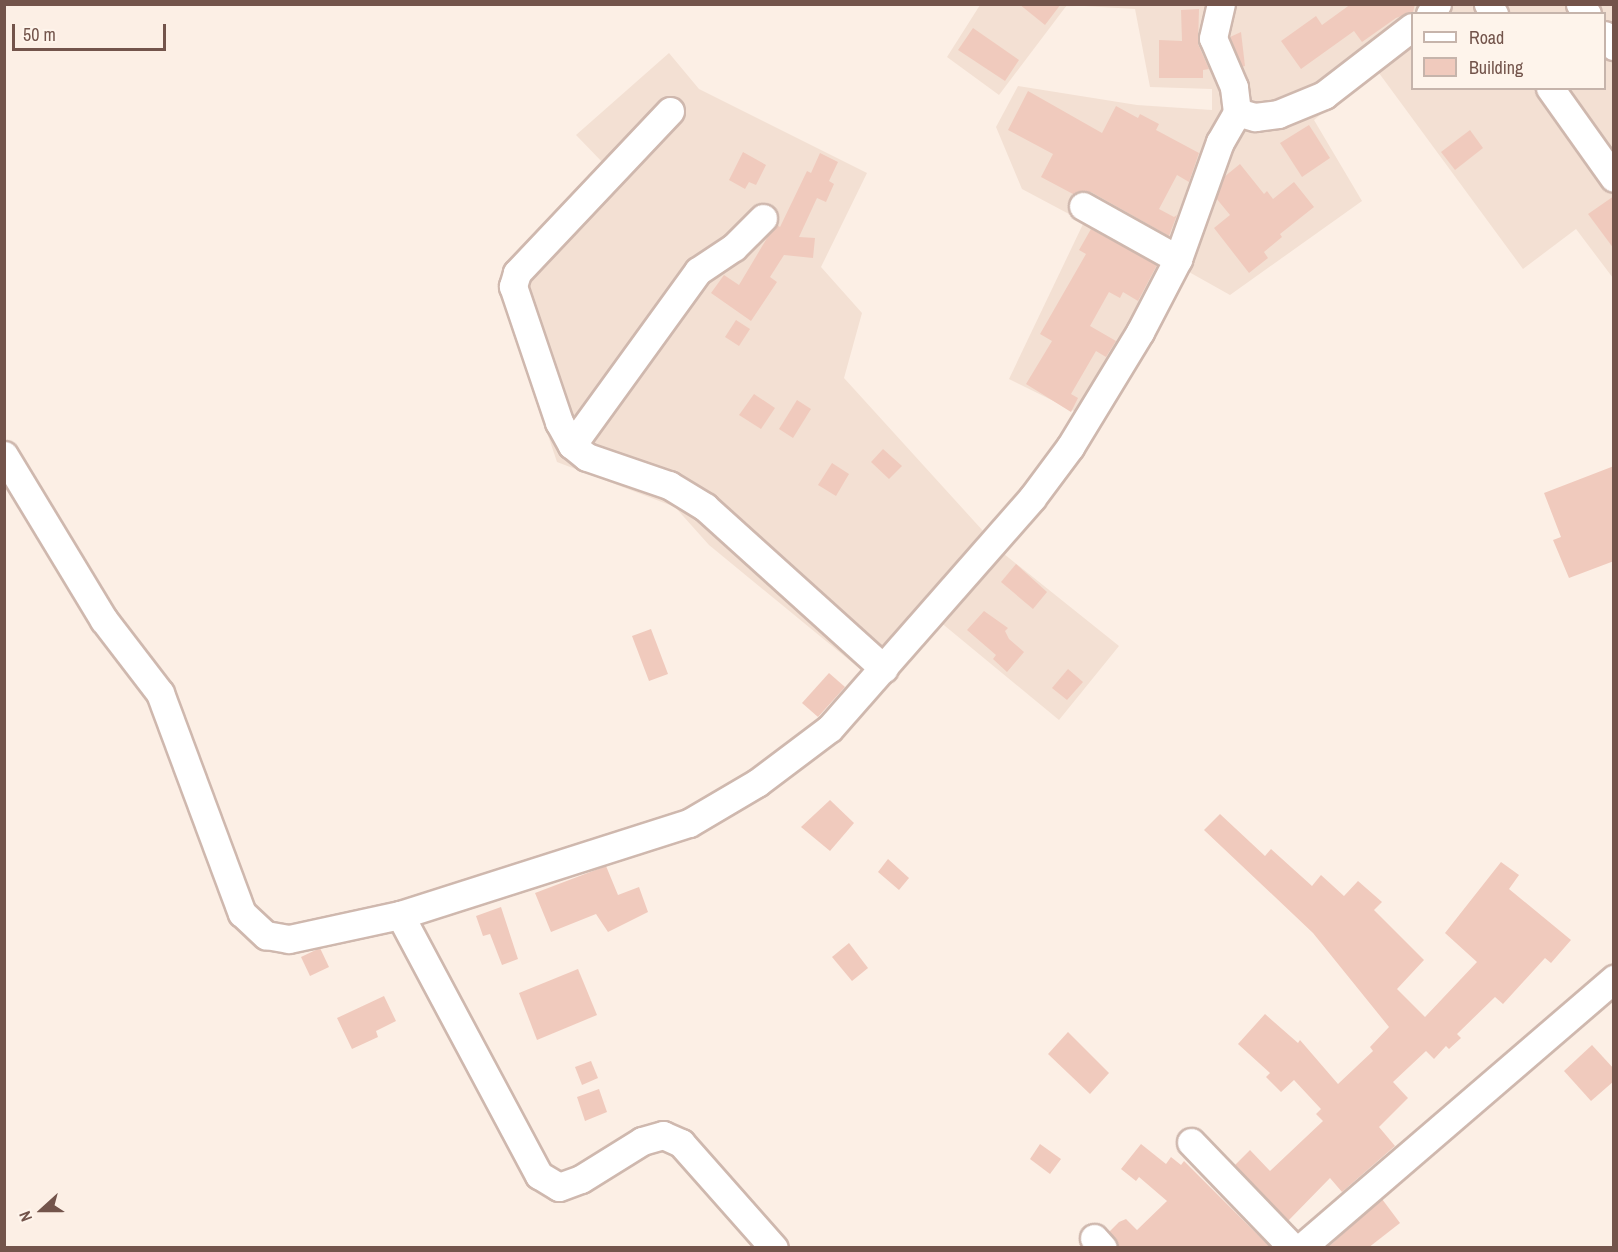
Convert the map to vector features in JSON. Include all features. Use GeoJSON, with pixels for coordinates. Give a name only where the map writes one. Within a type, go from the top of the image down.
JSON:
{"type":"FeatureCollection","features":[{"type":"Feature","properties":{"kind":"street"},"geometry":{"type":"LineString","coordinates":[[4,455],[104,620],[160,693],[242,913],[266,935],[289,939],[400,915],[689,823],[757,783],[830,728],[1032,498],[1070,447],[1140,332],[1178,259],[1220,142],[1237,112],[1234,87],[1213,38],[1221,4]]}},
{"type":"Feature","properties":{"kind":"street"},"geometry":{"type":"LineString","coordinates":[[1237,112],[1255,117],[1278,114],[1324,95],[1411,29]]}},
{"type":"Feature","properties":{"kind":"street"},"geometry":{"type":"LineString","coordinates":[[1551,90],[1614,178]]}},
{"type":"Feature","properties":{"kind":"street"},"geometry":{"type":"LineString","coordinates":[[670,111],[517,273],[513,286],[559,422],[572,445],[587,458],[669,485],[705,507],[884,669]]}},
{"type":"Feature","properties":{"kind":"street"},"geometry":{"type":"LineString","coordinates":[[1083,207],[1178,259]]}},
{"type":"Feature","properties":{"kind":"street"},"geometry":{"type":"LineString","coordinates":[[572,445],[698,271],[734,247],[763,218]]}},
{"type":"Feature","properties":{"kind":"street"},"geometry":{"type":"LineString","coordinates":[[400,915],[538,1175],[559,1187],[581,1179],[642,1141],[663,1135],[681,1143],[774,1248]]}},
{"type":"Feature","properties":{"kind":"street"},"geometry":{"type":"LineString","coordinates":[[1301,1248],[1614,979]]}},
{"type":"Feature","properties":{"kind":"street"},"geometry":{"type":"LineString","coordinates":[[1191,1142],[1293,1248]]}},
{"type":"Feature","properties":{"kind":"shaded area"},"geometry":{"type":"Polygon","coordinates":[[[980,5],[1067,5],[999,95],[947,57],[980,5]]]}},
{"type":"Feature","properties":{"kind":"shaded area"},"geometry":{"type":"Polygon","coordinates":[[[1067,5],[1613,5],[1613,278],[1576,229],[1523,269],[1376,69],[1314,120],[1362,201],[1230,295],[1189,272],[1098,423],[1009,379],[1084,222],[1022,189],[996,127],[1018,86],[1137,105],[1212,110],[1212,89],[1150,87],[1135,9],[1067,5]]]}},
{"type":"Feature","properties":{"kind":"shaded area"},"geometry":{"type":"Polygon","coordinates":[[[669,53],[699,89],[867,173],[821,267],[862,313],[844,378],[1004,554],[1119,646],[1059,720],[939,621],[882,687],[709,545],[675,507],[557,462],[497,284],[607,167],[576,135],[669,53]]]}},
{"type":"Feature","properties":{"kind":"building"},"geometry":{"type":"Polygon","coordinates":[[[1019,4],[1061,4],[1045,25],[1019,4]]]}},
{"type":"Feature","properties":{"kind":"building"},"geometry":{"type":"Polygon","coordinates":[[[1351,4],[1415,4],[1413,12],[1396,18],[1362,42],[1354,31],[1301,69],[1281,41],[1316,16],[1322,25],[1351,4]]]}},
{"type":"Feature","properties":{"kind":"building"},"geometry":{"type":"Polygon","coordinates":[[[1199,9],[1198,44],[1209,69],[1203,70],[1203,78],[1159,78],[1159,40],[1182,41],[1181,10],[1199,9]]]}},
{"type":"Feature","properties":{"kind":"building"},"geometry":{"type":"Polygon","coordinates":[[[973,28],[1019,60],[1005,81],[958,50],[973,28]]]}},
{"type":"Feature","properties":{"kind":"building"},"geometry":{"type":"Polygon","coordinates":[[[1241,32],[1245,66],[1242,67],[1230,37],[1241,32]]]}},
{"type":"Feature","properties":{"kind":"building"},"geometry":{"type":"Polygon","coordinates":[[[1028,91],[1102,133],[1116,106],[1138,118],[1140,114],[1159,124],[1156,130],[1199,153],[1189,182],[1177,175],[1159,209],[1174,217],[1177,215],[1169,236],[1091,192],[1073,194],[1041,177],[1053,154],[1008,130],[1028,91]]]}},
{"type":"Feature","properties":{"kind":"building"},"geometry":{"type":"Polygon","coordinates":[[[1309,125],[1330,158],[1302,177],[1280,143],[1309,125]]]}},
{"type":"Feature","properties":{"kind":"building"},"geometry":{"type":"Polygon","coordinates":[[[1470,130],[1483,148],[1455,170],[1441,152],[1470,130]]]}},
{"type":"Feature","properties":{"kind":"building"},"geometry":{"type":"Polygon","coordinates":[[[743,152],[766,165],[756,185],[749,182],[745,189],[729,180],[743,152]]]}},
{"type":"Feature","properties":{"kind":"building"},"geometry":{"type":"Polygon","coordinates":[[[820,153],[838,162],[829,181],[834,184],[826,202],[817,198],[799,237],[815,238],[813,258],[784,255],[770,277],[777,282],[751,321],[711,293],[724,275],[739,285],[770,233],[777,225],[780,227],[807,171],[811,173],[820,153]]]}},
{"type":"Feature","properties":{"kind":"building"},"geometry":{"type":"Polygon","coordinates":[[[1240,164],[1264,194],[1267,191],[1273,199],[1294,182],[1314,207],[1280,234],[1282,237],[1264,252],[1268,258],[1249,273],[1214,228],[1230,215],[1216,198],[1224,177],[1240,164]]]}},
{"type":"Feature","properties":{"kind":"building"},"geometry":{"type":"Polygon","coordinates":[[[1614,196],[1614,249],[1588,214],[1614,196]]]}},
{"type":"Feature","properties":{"kind":"building"},"geometry":{"type":"Polygon","coordinates":[[[1091,229],[1157,265],[1138,301],[1123,292],[1120,298],[1109,292],[1090,326],[1116,341],[1106,357],[1096,351],[1071,394],[1078,398],[1071,412],[1026,384],[1052,341],[1040,334],[1086,254],[1079,250],[1091,229]]]}},
{"type":"Feature","properties":{"kind":"building"},"geometry":{"type":"Polygon","coordinates":[[[736,320],[750,329],[739,346],[725,337],[736,320]]]}},
{"type":"Feature","properties":{"kind":"building"},"geometry":{"type":"Polygon","coordinates":[[[754,394],[775,408],[761,429],[739,415],[754,394]]]}},
{"type":"Feature","properties":{"kind":"building"},"geometry":{"type":"Polygon","coordinates":[[[797,400],[811,409],[793,438],[779,429],[797,400]]]}},
{"type":"Feature","properties":{"kind":"building"},"geometry":{"type":"Polygon","coordinates":[[[883,449],[902,466],[889,479],[871,462],[883,449]]]}},
{"type":"Feature","properties":{"kind":"building"},"geometry":{"type":"Polygon","coordinates":[[[832,463],[849,474],[836,496],[818,485],[832,463]]]}},
{"type":"Feature","properties":{"kind":"building"},"geometry":{"type":"Polygon","coordinates":[[[1614,466],[1614,561],[1569,578],[1553,540],[1561,537],[1544,493],[1614,466]]]}},
{"type":"Feature","properties":{"kind":"building"},"geometry":{"type":"Polygon","coordinates":[[[1016,564],[1047,592],[1033,609],[1001,582],[1016,564]]]}},
{"type":"Feature","properties":{"kind":"building"},"geometry":{"type":"Polygon","coordinates":[[[984,611],[1008,628],[1005,631],[1009,639],[1024,652],[1007,672],[993,659],[996,655],[967,630],[984,611]]]}},
{"type":"Feature","properties":{"kind":"building"},"geometry":{"type":"Polygon","coordinates":[[[651,629],[668,674],[649,681],[632,636],[651,629]]]}},
{"type":"Feature","properties":{"kind":"building"},"geometry":{"type":"Polygon","coordinates":[[[1068,669],[1083,682],[1067,700],[1052,688],[1068,669]]]}},
{"type":"Feature","properties":{"kind":"building"},"geometry":{"type":"Polygon","coordinates":[[[829,673],[845,687],[818,717],[802,703],[829,673]]]}},
{"type":"Feature","properties":{"kind":"building"},"geometry":{"type":"Polygon","coordinates":[[[830,800],[854,823],[830,851],[801,827],[830,800]]]}},
{"type":"Feature","properties":{"kind":"building"},"geometry":{"type":"Polygon","coordinates":[[[1220,814],[1265,856],[1271,849],[1312,886],[1321,875],[1344,896],[1358,881],[1382,902],[1374,910],[1424,960],[1397,989],[1425,1017],[1477,962],[1445,933],[1501,862],[1519,875],[1509,889],[1571,940],[1551,963],[1545,958],[1503,1004],[1495,997],[1457,1034],[1461,1038],[1449,1049],[1446,1046],[1434,1059],[1426,1051],[1393,1082],[1408,1098],[1379,1127],[1395,1146],[1342,1192],[1330,1178],[1288,1221],[1235,1165],[1250,1150],[1270,1171],[1323,1121],[1316,1114],[1321,1109],[1294,1080],[1281,1092],[1266,1077],[1270,1073],[1238,1044],[1265,1014],[1298,1043],[1300,1040],[1338,1084],[1373,1051],[1370,1047],[1389,1027],[1313,933],[1204,830],[1220,814]]]}},
{"type":"Feature","properties":{"kind":"building"},"geometry":{"type":"Polygon","coordinates":[[[888,859],[909,878],[899,890],[878,872],[888,859]]]}},
{"type":"Feature","properties":{"kind":"building"},"geometry":{"type":"Polygon","coordinates":[[[606,866],[618,895],[639,887],[648,912],[608,932],[596,914],[551,932],[535,893],[606,866]]]}},
{"type":"Feature","properties":{"kind":"building"},"geometry":{"type":"Polygon","coordinates":[[[501,907],[518,959],[502,965],[490,934],[483,936],[476,916],[501,907]]]}},
{"type":"Feature","properties":{"kind":"building"},"geometry":{"type":"Polygon","coordinates":[[[849,943],[868,968],[852,981],[832,957],[849,943]]]}},
{"type":"Feature","properties":{"kind":"building"},"geometry":{"type":"Polygon","coordinates":[[[320,948],[329,967],[310,976],[301,957],[320,948]]]}},
{"type":"Feature","properties":{"kind":"building"},"geometry":{"type":"Polygon","coordinates":[[[578,969],[597,1015],[537,1040],[519,993],[578,969]]]}},
{"type":"Feature","properties":{"kind":"building"},"geometry":{"type":"Polygon","coordinates":[[[384,996],[396,1021],[376,1031],[378,1037],[352,1049],[337,1018],[384,996]]]}},
{"type":"Feature","properties":{"kind":"building"},"geometry":{"type":"Polygon","coordinates":[[[1068,1032],[1109,1073],[1090,1094],[1048,1054],[1068,1032]]]}},
{"type":"Feature","properties":{"kind":"building"},"geometry":{"type":"Polygon","coordinates":[[[1592,1045],[1614,1069],[1614,1081],[1591,1101],[1564,1071],[1592,1045]]]}},
{"type":"Feature","properties":{"kind":"building"},"geometry":{"type":"Polygon","coordinates":[[[591,1061],[598,1078],[582,1085],[575,1067],[591,1061]]]}},
{"type":"Feature","properties":{"kind":"building"},"geometry":{"type":"Polygon","coordinates":[[[599,1089],[607,1112],[585,1121],[577,1097],[599,1089]]]}},
{"type":"Feature","properties":{"kind":"building"},"geometry":{"type":"Polygon","coordinates":[[[1040,1144],[1061,1159],[1050,1174],[1030,1159],[1040,1144]]]}},
{"type":"Feature","properties":{"kind":"building"},"geometry":{"type":"Polygon","coordinates":[[[1141,1144],[1166,1164],[1171,1157],[1181,1165],[1184,1161],[1271,1248],[1118,1248],[1109,1232],[1119,1222],[1126,1219],[1137,1230],[1167,1201],[1139,1177],[1136,1181],[1121,1169],[1141,1144]]]}},
{"type":"Feature","properties":{"kind":"building"},"geometry":{"type":"Polygon","coordinates":[[[1382,1199],[1400,1223],[1368,1248],[1327,1248],[1382,1199]]]}}]}
